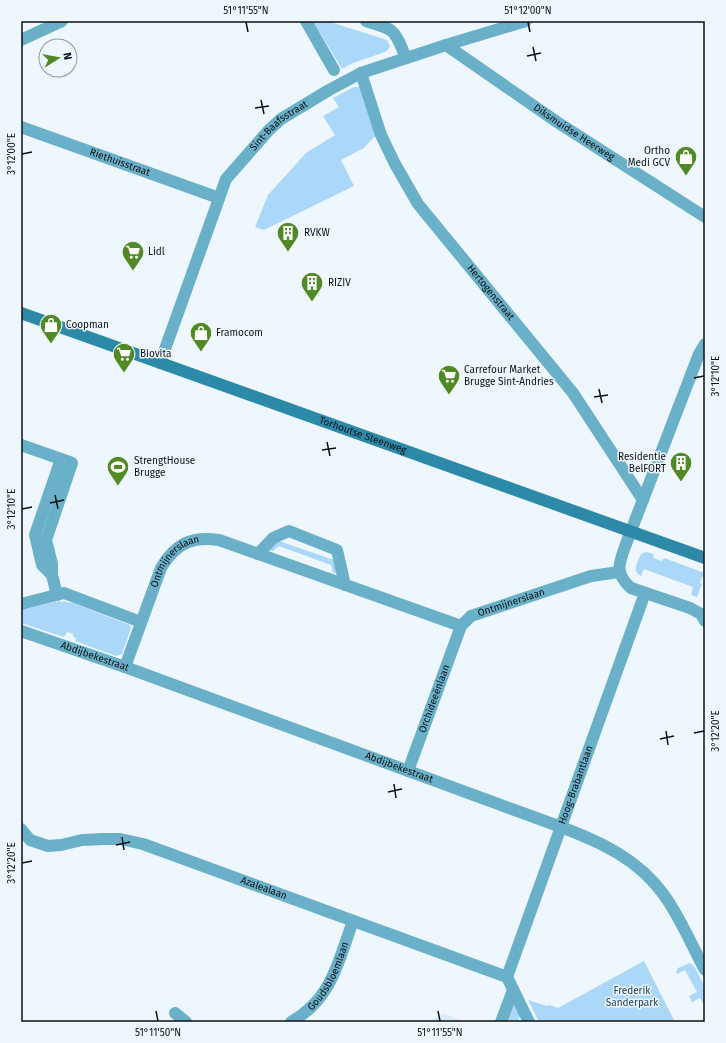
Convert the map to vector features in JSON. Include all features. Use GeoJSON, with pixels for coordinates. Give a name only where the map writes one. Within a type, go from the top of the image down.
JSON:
{"type":"FeatureCollection","features":[{"type":"Feature","properties":{"kind":"main road","name":"Torhoutse Steenweg"},"geometry":{"type":"LineString","coordinates":[[21,314],[705,558]]}},
{"type":"Feature","properties":{"kind":"street"},"geometry":{"type":"LineString","coordinates":[[21,40],[62,21]]}},
{"type":"Feature","properties":{"kind":"street"},"geometry":{"type":"LineString","coordinates":[[306,21],[334,70]]}},
{"type":"Feature","properties":{"kind":"street"},"geometry":{"type":"LineString","coordinates":[[366,21],[389,28],[395,32],[406,58]]}},
{"type":"Feature","properties":{"kind":"street","name":"Sint-Baafsstraat"},"geometry":{"type":"LineString","coordinates":[[160,363],[228,175],[274,125],[329,90],[361,73],[526,21]]}},
{"type":"Feature","properties":{"kind":"street","name":"Diksmuidse Heerweg"},"geometry":{"type":"LineString","coordinates":[[446,45],[557,122],[705,217]]}},
{"type":"Feature","properties":{"kind":"street","name":"Hertogenstraat"},"geometry":{"type":"LineString","coordinates":[[361,73],[382,135],[395,164],[418,204],[573,393],[643,500]]}},
{"type":"Feature","properties":{"kind":"street","name":"Riethuisstraat"},"geometry":{"type":"LineString","coordinates":[[21,127],[219,198]]}},
{"type":"Feature","properties":{"kind":"street"},"geometry":{"type":"LineString","coordinates":[[704,347],[619,561],[619,572],[623,581],[631,588],[697,611],[705,621]]}},
{"type":"Feature","properties":{"kind":"street"},"geometry":{"type":"LineString","coordinates":[[21,445],[61,459],[35,535],[42,564],[52,575],[57,594]]}},
{"type":"Feature","properties":{"kind":"street"},"geometry":{"type":"LineString","coordinates":[[258,554],[273,538],[289,531],[337,550],[345,585]]}},
{"type":"Feature","properties":{"kind":"street","name":"Ontmijnerslaan"},"geometry":{"type":"LineString","coordinates":[[125,667],[161,568],[168,555],[176,548],[195,539],[206,538],[219,540],[460,626],[471,616],[590,576],[619,572]]}},
{"type":"Feature","properties":{"kind":"street"},"geometry":{"type":"LineString","coordinates":[[21,604],[64,593],[141,622]]}},
{"type":"Feature","properties":{"kind":"street","name":"Hoog-Brabantlaan"},"geometry":{"type":"LineString","coordinates":[[507,977],[645,593]]}},
{"type":"Feature","properties":{"kind":"street","name":"Orchideeënlaan"},"geometry":{"type":"LineString","coordinates":[[408,771],[460,626]]}},
{"type":"Feature","properties":{"kind":"street","name":"Abdijbekestraat"},"geometry":{"type":"LineString","coordinates":[[21,631],[125,667],[561,827],[607,846],[642,870],[656,884],[673,909],[705,970]]}},
{"type":"Feature","properties":{"kind":"street"},"geometry":{"type":"LineString","coordinates":[[21,641],[38,636]]}},
{"type":"Feature","properties":{"kind":"street","name":"Azalealaan"},"geometry":{"type":"LineString","coordinates":[[21,829],[30,840],[48,846],[61,845],[82,840],[104,839],[120,839],[143,844],[507,977]]}},
{"type":"Feature","properties":{"kind":"street","name":"Goudsbloemlaan"},"geometry":{"type":"LineString","coordinates":[[291,1022],[302,1016],[319,1001],[331,983],[353,921]]}},
{"type":"Feature","properties":{"kind":"street"},"geometry":{"type":"LineString","coordinates":[[507,977],[529,1022]]}},
{"type":"Feature","properties":{"kind":"street"},"geometry":{"type":"LineString","coordinates":[[501,1022],[513,990]]}},
{"type":"Feature","properties":{"kind":"street"},"geometry":{"type":"LineString","coordinates":[[175,1014],[186,1022]]}},
{"type":"Feature","properties":{"kind":"shaded area"},"geometry":{"type":"Polygon","coordinates":[[[444,1014],[465,1022],[425,1022],[444,1014]]]}},
{"type":"Feature","properties":{"kind":"green space"},"geometry":{"type":"Polygon","coordinates":[[[313,21],[327,21],[387,40],[390,46],[385,52],[353,63],[342,69],[313,21]]]}},
{"type":"Feature","properties":{"kind":"green space"},"geometry":{"type":"Polygon","coordinates":[[[354,87],[360,87],[376,135],[364,148],[341,160],[354,186],[264,230],[255,227],[268,195],[306,153],[335,135],[323,116],[339,107],[333,98],[354,87]]]}},
{"type":"Feature","properties":{"kind":"green space"},"geometry":{"type":"Polygon","coordinates":[[[279,541],[334,560],[338,573],[333,573],[331,565],[279,546],[273,551],[270,551],[270,547],[279,541]]]}},
{"type":"Feature","properties":{"kind":"green space"},"geometry":{"type":"Polygon","coordinates":[[[646,552],[654,554],[653,558],[662,561],[664,558],[705,573],[700,583],[702,584],[697,597],[691,595],[693,587],[644,569],[641,576],[638,574],[636,572],[637,563],[641,554],[646,552]]]}},
{"type":"Feature","properties":{"kind":"green space"},"geometry":{"type":"Polygon","coordinates":[[[59,601],[73,603],[130,625],[131,628],[122,654],[116,656],[75,641],[76,638],[73,637],[73,634],[67,632],[64,637],[21,623],[21,610],[59,601]]]}},
{"type":"Feature","properties":{"kind":"green space","name":"Frederik Sanderpark"},"geometry":{"type":"Polygon","coordinates":[[[644,961],[675,1022],[539,1022],[528,1000],[558,1008],[644,961]]]}},
{"type":"Feature","properties":{"kind":"green space"},"geometry":{"type":"Polygon","coordinates":[[[690,963],[694,966],[705,987],[705,1008],[700,998],[692,1002],[689,996],[697,992],[685,970],[677,974],[676,972],[678,968],[690,963]]]}},
{"type":"Feature","properties":{"kind":"green space"},"geometry":{"type":"Polygon","coordinates":[[[514,1004],[520,1016],[518,1022],[507,1022],[514,1004]]]}},
{"type":"Feature","properties":{"kind":"place","name":"Ortho Medi GCV"},"geometry":{"type":"Point","coordinates":[686,176]}},
{"type":"Feature","properties":{"kind":"place","name":"RVKW"},"geometry":{"type":"Point","coordinates":[288,252]}},
{"type":"Feature","properties":{"kind":"place","name":"Lidl"},"geometry":{"type":"Point","coordinates":[133,272]}},
{"type":"Feature","properties":{"kind":"place","name":"RIZIV"},"geometry":{"type":"Point","coordinates":[312,302]}},
{"type":"Feature","properties":{"kind":"place","name":"Coopman"},"geometry":{"type":"Point","coordinates":[51,344]}},
{"type":"Feature","properties":{"kind":"place","name":"Framocom"},"geometry":{"type":"Point","coordinates":[201,352]}},
{"type":"Feature","properties":{"kind":"place","name":"Biovita"},"geometry":{"type":"Point","coordinates":[124,374]}},
{"type":"Feature","properties":{"kind":"place","name":"Carrefour Market Brugge Sint-Andries"},"geometry":{"type":"Point","coordinates":[449,396]}},
{"type":"Feature","properties":{"kind":"place","name":"Residentie BelFORT"},"geometry":{"type":"Point","coordinates":[681,482]}},
{"type":"Feature","properties":{"kind":"place","name":"StrengtHouse Brugge"},"geometry":{"type":"Point","coordinates":[118,486]}}]}
